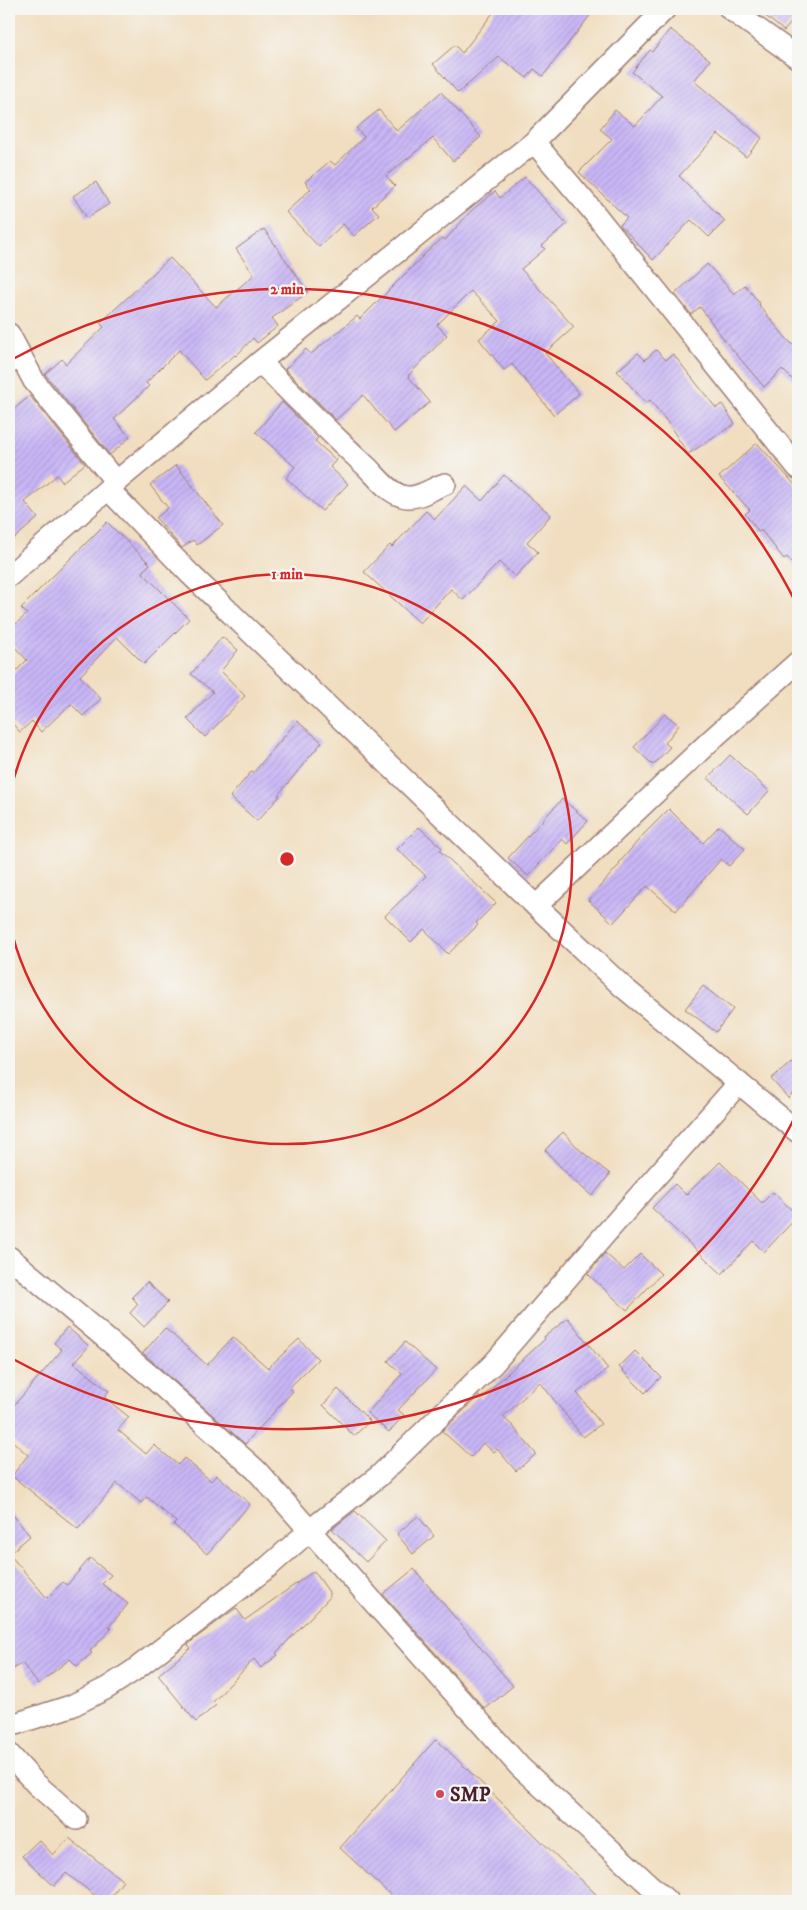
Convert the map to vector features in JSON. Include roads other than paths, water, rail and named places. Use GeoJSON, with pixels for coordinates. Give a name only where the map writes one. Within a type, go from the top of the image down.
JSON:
{"type":"FeatureCollection","features":[{"type":"Feature","properties":{"kind":"street"},"geometry":{"type":"LineString","coordinates":[[9,576],[112,486],[260,362],[534,142],[665,9]]}},
{"type":"Feature","properties":{"kind":"street"},"geometry":{"type":"LineString","coordinates":[[730,9],[798,58]]}},
{"type":"Feature","properties":{"kind":"street"},"geometry":{"type":"LineString","coordinates":[[534,142],[597,216],[798,468]]}},
{"type":"Feature","properties":{"kind":"street"},"geometry":{"type":"LineString","coordinates":[[9,334],[16,365],[34,381],[112,486],[197,581],[623,987],[798,1132]]}},
{"type":"Feature","properties":{"kind":"street"},"geometry":{"type":"LineString","coordinates":[[260,362],[391,490],[402,496],[410,497],[445,484]]}},
{"type":"Feature","properties":{"kind":"street"},"geometry":{"type":"LineString","coordinates":[[536,906],[710,741],[798,662]]}},
{"type":"Feature","properties":{"kind":"street"},"geometry":{"type":"LineString","coordinates":[[9,1726],[71,1706],[113,1684],[199,1621],[379,1476],[494,1363],[738,1083]]}},
{"type":"Feature","properties":{"kind":"street"},"geometry":{"type":"LineString","coordinates":[[9,1258],[154,1379],[256,1470],[520,1767],[667,1901]]}},
{"type":"Feature","properties":{"kind":"street"},"geometry":{"type":"LineString","coordinates":[[9,1754],[36,1784],[76,1819]]}},
{"type":"Feature","properties":{"kind":"place","name":"SMP"},"geometry":{"type":"Point","coordinates":[440,1794]}}]}
